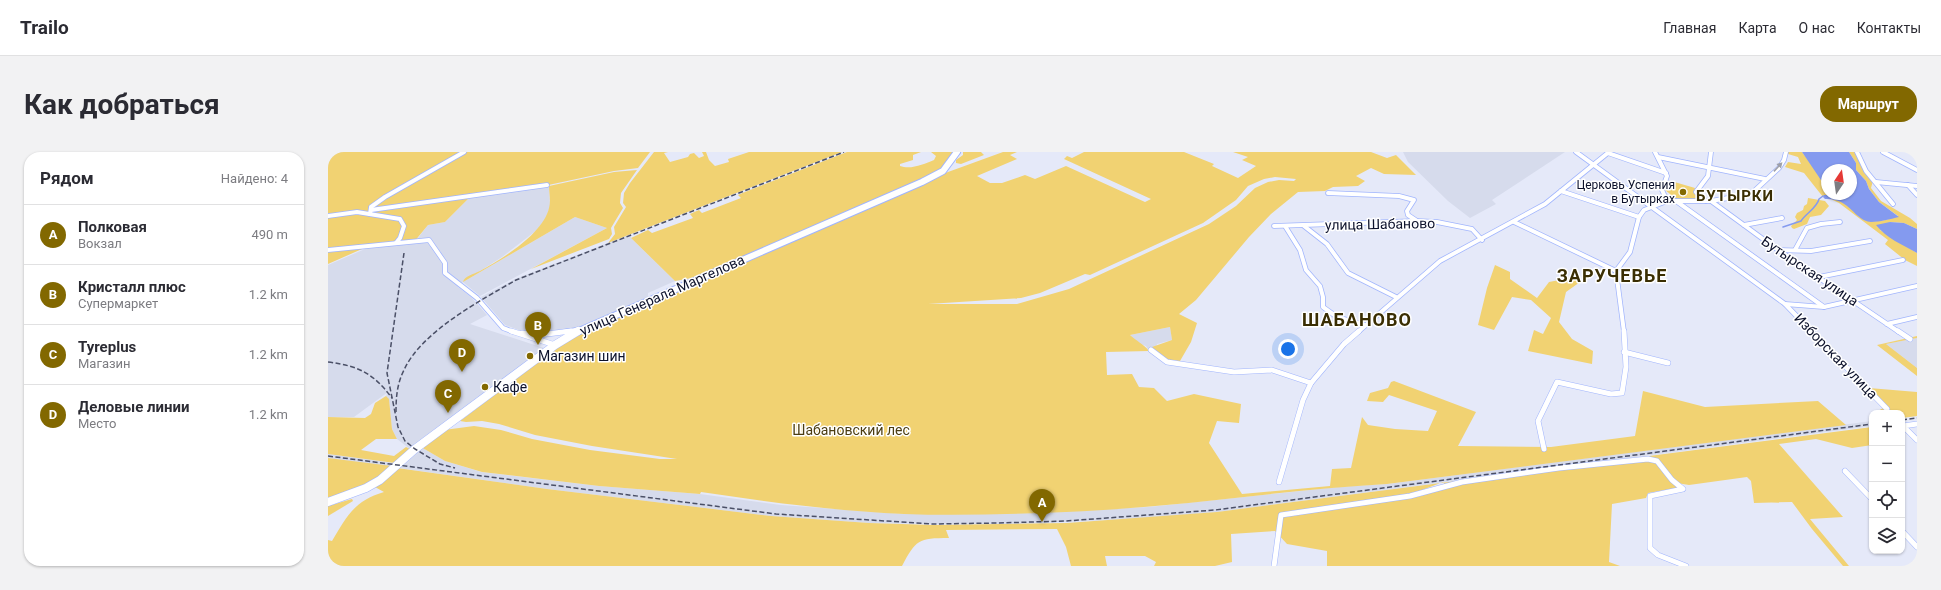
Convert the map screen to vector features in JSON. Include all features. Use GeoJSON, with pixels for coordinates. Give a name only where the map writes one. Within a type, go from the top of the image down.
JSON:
{"type":"FeatureCollection","features":[{"type":"Feature","properties":{"kind":"main road","name":"улица Генерала Маргелова"},"geometry":{"type":"LineString","coordinates":[[328,502],[366,488],[380,480],[414,449],[555,345],[582,330],[922,182],[943,171],[957,152]]}},
{"type":"Feature","properties":{"kind":"street"},"geometry":{"type":"LineString","coordinates":[[371,212],[385,197],[464,152]]}},
{"type":"Feature","properties":{"kind":"street","name":"Изборская улица"},"geometry":{"type":"LineString","coordinates":[[1576,152],[1785,304],[1887,409]]}},
{"type":"Feature","properties":{"kind":"street"},"geometry":{"type":"LineString","coordinates":[[1279,482],[1303,400],[1311,383],[1344,344],[1396,297],[1440,261],[1482,240],[1545,204],[1609,152],[1666,173]]}},
{"type":"Feature","properties":{"kind":"street"},"geometry":{"type":"LineString","coordinates":[[1655,152],[1666,173],[1666,179],[1661,187],[1661,192],[1667,201]]}},
{"type":"Feature","properties":{"kind":"street"},"geometry":{"type":"LineString","coordinates":[[1706,201],[1696,192],[1708,176],[1711,152]]}},
{"type":"Feature","properties":{"kind":"street"},"geometry":{"type":"LineString","coordinates":[[1544,449],[1538,421],[1557,382],[1611,394],[1622,393],[1625,384],[1624,352],[1616,271],[1630,252],[1639,217],[1644,210],[1667,201],[1711,201],[1751,194],[1782,164],[1786,152]]}},
{"type":"Feature","properties":{"kind":"street"},"geometry":{"type":"LineString","coordinates":[[1857,152],[1866,171],[1893,204]]}},
{"type":"Feature","properties":{"kind":"street"},"geometry":{"type":"LineString","coordinates":[[1883,152],[1917,170]]}},
{"type":"Feature","properties":{"kind":"street"},"geometry":{"type":"LineString","coordinates":[[1658,157],[1765,179]]}},
{"type":"Feature","properties":{"kind":"street"},"geometry":{"type":"LineString","coordinates":[[1876,182],[1917,186]]}},
{"type":"Feature","properties":{"kind":"street"},"geometry":{"type":"LineString","coordinates":[[328,216],[357,212],[371,212],[547,185]]}},
{"type":"Feature","properties":{"kind":"street"},"geometry":{"type":"LineString","coordinates":[[1908,185],[1917,195]]}},
{"type":"Feature","properties":{"kind":"street"},"geometry":{"type":"LineString","coordinates":[[1561,191],[1610,209],[1639,217]]}},
{"type":"Feature","properties":{"kind":"street"},"geometry":{"type":"LineString","coordinates":[[1328,193],[1399,196],[1414,200],[1408,211],[1408,215],[1417,221]]}},
{"type":"Feature","properties":{"kind":"street"},"geometry":{"type":"LineString","coordinates":[[1675,200],[1824,307]]}},
{"type":"Feature","properties":{"kind":"street","name":"Бутырская улица"},"geometry":{"type":"LineString","coordinates":[[1711,201],[1778,250],[1910,339]]}},
{"type":"Feature","properties":{"kind":"street"},"geometry":{"type":"LineString","coordinates":[[371,212],[400,219],[404,226],[400,238],[396,243]]}},
{"type":"Feature","properties":{"kind":"street"},"geometry":{"type":"LineString","coordinates":[[1744,225],[1782,218]]}},
{"type":"Feature","properties":{"kind":"street","name":"улица Шабаново"},"geometry":{"type":"LineString","coordinates":[[1274,226],[1417,221],[1437,222],[1472,229],[1482,240]]}},
{"type":"Feature","properties":{"kind":"street"},"geometry":{"type":"LineString","coordinates":[[1514,222],[1606,268],[1616,271]]}},
{"type":"Feature","properties":{"kind":"street"},"geometry":{"type":"LineString","coordinates":[[1795,250],[1801,243],[1804,231],[1809,227],[1840,222]]}},
{"type":"Feature","properties":{"kind":"street"},"geometry":{"type":"LineString","coordinates":[[1285,226],[1300,250],[1306,270],[1320,286],[1323,297],[1323,308],[1329,315],[1338,319],[1364,326]]}},
{"type":"Feature","properties":{"kind":"street"},"geometry":{"type":"LineString","coordinates":[[1304,226],[1327,244],[1342,267],[1348,273],[1396,297]]}},
{"type":"Feature","properties":{"kind":"street"},"geometry":{"type":"LineString","coordinates":[[328,250],[429,240],[445,263],[445,273],[477,298],[503,328],[514,333],[555,345]]}},
{"type":"Feature","properties":{"kind":"street"},"geometry":{"type":"LineString","coordinates":[[1778,250],[1811,251],[1870,241]]}},
{"type":"Feature","properties":{"kind":"street"},"geometry":{"type":"LineString","coordinates":[[1819,277],[1903,260]]}},
{"type":"Feature","properties":{"kind":"street"},"geometry":{"type":"LineString","coordinates":[[1785,304],[1824,307],[1917,286]]}},
{"type":"Feature","properties":{"kind":"street"},"geometry":{"type":"LineString","coordinates":[[1887,324],[1917,317]]}},
{"type":"Feature","properties":{"kind":"street"},"geometry":{"type":"LineString","coordinates":[[514,333],[539,335],[582,330]]}},
{"type":"Feature","properties":{"kind":"street"},"geometry":{"type":"LineString","coordinates":[[547,342],[549,333]]}},
{"type":"Feature","properties":{"kind":"street"},"geometry":{"type":"LineString","coordinates":[[1151,350],[1167,362],[1234,372],[1272,370],[1311,383]]}},
{"type":"Feature","properties":{"kind":"street"},"geometry":{"type":"LineString","coordinates":[[1624,352],[1668,363]]}},
{"type":"Feature","properties":{"kind":"street"},"geometry":{"type":"LineString","coordinates":[[1917,424],[1903,426],[1917,440]]}},
{"type":"Feature","properties":{"kind":"street"},"geometry":{"type":"LineString","coordinates":[[1274,566],[1281,515],[1410,496],[1462,482],[1559,468],[1648,459],[1657,461],[1678,486],[1683,489],[1650,496],[1650,548],[1658,556],[1686,566]]}},
{"type":"Feature","properties":{"kind":"street"},"geometry":{"type":"LineString","coordinates":[[1845,471],[1869,496]]}},
{"type":"Feature","properties":{"kind":"street"},"geometry":{"type":"LineString","coordinates":[[1905,534],[1917,547]]}},
{"type":"Feature","properties":{"kind":"shaded area"},"geometry":{"type":"Polygon","coordinates":[[[1403,152],[1565,152],[1492,200],[1496,204],[1470,218],[1448,201],[1408,162],[1403,152]]]}},
{"type":"Feature","properties":{"kind":"shaded area"},"geometry":{"type":"Polygon","coordinates":[[[549,184],[550,206],[546,218],[537,230],[502,257],[463,282],[458,287],[471,297],[487,315],[470,324],[547,349],[410,449],[397,439],[392,429],[389,400],[386,396],[388,392],[354,417],[328,417],[328,265],[365,249],[414,243],[428,225],[445,222],[470,197],[549,184]]]}},
{"type":"Feature","properties":{"kind":"shaded area"},"geometry":{"type":"Polygon","coordinates":[[[575,217],[607,228],[480,296],[463,282],[575,217]]]}},
{"type":"Feature","properties":{"kind":"shaded area"},"geometry":{"type":"Polygon","coordinates":[[[631,234],[631,238],[675,281],[648,293],[648,297],[577,329],[524,332],[505,325],[481,297],[515,279],[631,234]]]}},
{"type":"Feature","properties":{"kind":"shaded area"},"geometry":{"type":"Polygon","coordinates":[[[1170,327],[1172,340],[1157,344],[1155,351],[1149,351],[1146,346],[1138,343],[1130,335],[1170,327]]]}},
{"type":"Feature","properties":{"kind":"shaded area"},"geometry":{"type":"Polygon","coordinates":[[[1917,338],[1917,368],[1886,344],[1917,338]]]}},
{"type":"Feature","properties":{"kind":"shaded area"},"geometry":{"type":"Polygon","coordinates":[[[1869,421],[1869,426],[1217,512],[1151,518],[999,525],[869,523],[771,516],[547,489],[328,458],[328,454],[401,464],[421,447],[445,461],[481,472],[599,486],[700,494],[781,505],[904,514],[998,514],[1149,507],[1338,487],[1387,484],[1869,421]]]}},
{"type":"Feature","properties":{"kind":"green space"},"geometry":{"type":"Polygon","coordinates":[[[328,152],[650,152],[638,168],[614,171],[539,187],[470,197],[445,222],[428,225],[414,242],[362,249],[328,264],[328,152]]]}},
{"type":"Feature","properties":{"kind":"green space"},"geometry":{"type":"Polygon","coordinates":[[[654,152],[668,152],[664,153],[670,162],[688,157],[690,154],[694,153],[699,158],[704,156],[702,152],[706,152],[709,160],[715,166],[729,162],[728,159],[749,152],[842,152],[608,243],[615,234],[614,227],[626,207],[623,203],[624,193],[654,152]]]}},
{"type":"Feature","properties":{"kind":"green space"},"geometry":{"type":"Polygon","coordinates":[[[847,152],[921,152],[913,155],[913,160],[900,164],[900,166],[909,167],[934,160],[936,156],[931,152],[954,152],[940,171],[934,175],[692,278],[675,281],[631,238],[648,230],[652,233],[693,218],[690,214],[699,210],[702,213],[741,198],[738,195],[847,152]]]}},
{"type":"Feature","properties":{"kind":"green space"},"geometry":{"type":"Polygon","coordinates":[[[963,152],[981,152],[984,155],[961,164],[956,163],[956,160],[963,155],[963,152]]]}},
{"type":"Feature","properties":{"kind":"green space","name":"Шабановский лес"},"geometry":{"type":"Polygon","coordinates":[[[1003,152],[1017,152],[1010,155],[1017,159],[977,176],[990,183],[1002,183],[1025,175],[1035,179],[1066,166],[1145,202],[1151,199],[1064,159],[1067,156],[1072,158],[1084,152],[1184,152],[1214,164],[1212,166],[1238,178],[1256,166],[1242,160],[1248,157],[1233,152],[1371,152],[1387,158],[1396,155],[1416,175],[1384,174],[1371,168],[1356,176],[1365,181],[1358,186],[1333,187],[1325,191],[1298,192],[1271,214],[1249,237],[1196,300],[1179,314],[1197,323],[1191,342],[1180,361],[1167,360],[1152,347],[1172,340],[1170,327],[1130,335],[1145,346],[1149,351],[1106,352],[1107,375],[1132,374],[1139,387],[1154,388],[1167,401],[1194,394],[1241,404],[1239,423],[1217,421],[1209,443],[1242,494],[1330,486],[1332,469],[1351,468],[1362,417],[1368,425],[1395,429],[1428,431],[1437,411],[1389,395],[1383,402],[1367,401],[1370,393],[1388,388],[1391,382],[1394,381],[1476,412],[1458,446],[1551,447],[1635,436],[1643,391],[1705,407],[1818,401],[1846,425],[1387,484],[1307,490],[1106,510],[944,515],[853,511],[777,503],[701,492],[700,494],[599,486],[482,472],[445,461],[421,447],[444,430],[474,426],[501,430],[532,439],[590,450],[660,459],[677,459],[592,446],[535,435],[499,424],[482,421],[460,421],[557,348],[588,330],[948,172],[1003,152]],[[1275,177],[1264,179],[1248,186],[1236,200],[1203,223],[1090,275],[1085,274],[1040,293],[1021,298],[928,304],[1017,304],[1069,289],[1209,224],[1236,206],[1255,188],[1268,182],[1279,180],[1294,181],[1296,179],[1275,177]]]}},
{"type":"Feature","properties":{"kind":"green space"},"geometry":{"type":"Polygon","coordinates":[[[1788,152],[1802,152],[1821,177],[1821,194],[1804,173],[1785,167],[1788,162],[1801,164],[1798,157],[1788,154],[1788,152]]]}},
{"type":"Feature","properties":{"kind":"green space"},"geometry":{"type":"Polygon","coordinates":[[[1849,152],[1855,152],[1864,171],[1873,181],[1871,188],[1881,201],[1910,218],[1917,224],[1917,229],[1904,223],[1890,222],[1880,230],[1917,253],[1917,266],[1905,260],[1885,244],[1888,240],[1833,200],[1841,202],[1866,219],[1873,221],[1898,216],[1879,202],[1869,189],[1866,181],[1857,171],[1856,163],[1849,152]]]}},
{"type":"Feature","properties":{"kind":"green space"},"geometry":{"type":"Polygon","coordinates":[[[637,170],[621,193],[620,203],[623,208],[611,228],[612,234],[609,239],[531,269],[607,228],[575,217],[463,282],[467,277],[510,253],[539,227],[549,208],[549,186],[614,172],[637,170]]]}},
{"type":"Feature","properties":{"kind":"green space"},"geometry":{"type":"Polygon","coordinates":[[[1671,181],[1695,188],[1694,191],[1701,199],[1682,200],[1670,196],[1670,194],[1665,190],[1671,181]]]}},
{"type":"Feature","properties":{"kind":"green space"},"geometry":{"type":"Polygon","coordinates":[[[1808,198],[1825,201],[1829,206],[1821,215],[1810,217],[1807,224],[1794,229],[1791,226],[1797,220],[1795,217],[1797,213],[1803,210],[1804,206],[1807,204],[1808,198]]]}},
{"type":"Feature","properties":{"kind":"green space"},"geometry":{"type":"Polygon","coordinates":[[[1495,265],[1510,272],[1510,279],[1537,298],[1549,282],[1575,277],[1580,282],[1566,292],[1559,322],[1572,339],[1593,351],[1592,364],[1528,351],[1534,330],[1543,334],[1551,318],[1531,300],[1512,297],[1494,330],[1478,325],[1487,288],[1495,265]]]}},
{"type":"Feature","properties":{"kind":"green space"},"geometry":{"type":"Polygon","coordinates":[[[1917,336],[1917,338],[1886,344],[1917,368],[1917,376],[1877,345],[1917,336]]]}},
{"type":"Feature","properties":{"kind":"green space"},"geometry":{"type":"Polygon","coordinates":[[[1869,388],[1917,392],[1917,416],[1905,418],[1905,410],[1880,410],[1883,408],[1869,388]]]}},
{"type":"Feature","properties":{"kind":"green space"},"geometry":{"type":"Polygon","coordinates":[[[386,396],[389,399],[392,429],[397,439],[376,439],[361,450],[394,456],[406,447],[410,449],[395,463],[328,454],[328,417],[365,418],[371,414],[375,403],[386,396]]]}},
{"type":"Feature","properties":{"kind":"green space"},"geometry":{"type":"Polygon","coordinates":[[[1869,427],[1869,445],[1852,448],[1816,439],[1779,444],[1843,517],[1810,519],[1849,566],[1843,566],[1792,502],[1754,503],[1751,481],[1747,477],[1689,485],[1677,483],[1675,485],[1677,488],[1648,493],[1646,498],[1612,504],[1609,562],[1620,566],[1327,566],[1327,551],[1287,544],[1275,531],[1231,534],[1232,562],[1215,566],[1154,566],[1156,562],[1145,556],[1105,556],[1107,566],[1071,566],[1066,547],[1057,529],[946,530],[949,538],[931,539],[919,542],[911,551],[902,566],[328,566],[328,540],[332,541],[352,510],[365,500],[384,492],[375,487],[397,468],[547,489],[771,516],[869,523],[934,525],[1067,523],[1217,512],[1440,483],[1409,495],[1284,517],[1421,496],[1446,487],[1443,483],[1869,427]]]}},
{"type":"Feature","properties":{"kind":"green space"},"geometry":{"type":"Polygon","coordinates":[[[328,458],[392,466],[376,480],[328,499],[328,458]]]}},
{"type":"Feature","properties":{"kind":"green space"},"geometry":{"type":"Polygon","coordinates":[[[352,499],[353,501],[328,516],[328,506],[352,499]]]}},
{"type":"Feature","properties":{"kind":"water"},"geometry":{"type":"Polygon","coordinates":[[[1802,152],[1849,152],[1856,164],[1821,164],[1821,180],[1802,152]]]}},
{"type":"Feature","properties":{"kind":"water"},"geometry":{"type":"Polygon","coordinates":[[[1857,171],[1866,181],[1869,189],[1879,202],[1899,217],[1871,222],[1860,217],[1841,202],[1834,200],[1857,200],[1857,171]]]}},
{"type":"Feature","properties":{"kind":"water"},"geometry":{"type":"Polygon","coordinates":[[[1890,222],[1904,223],[1917,229],[1917,253],[1890,237],[1876,225],[1890,222]]]}},
{"type":"Feature","properties":{"kind":"waterway"},"geometry":{"type":"LineString","coordinates":[[1783,227],[1801,221],[1821,198]]}},
{"type":"Feature","properties":{"kind":"railway"},"geometry":{"type":"LineString","coordinates":[[396,412],[398,385],[412,356],[438,330],[453,318],[486,297],[516,280],[844,152]]}},
{"type":"Feature","properties":{"kind":"railway"},"geometry":{"type":"LineString","coordinates":[[404,253],[387,373],[398,427],[405,441],[415,449],[440,464],[455,468]]}},
{"type":"Feature","properties":{"kind":"railway"},"geometry":{"type":"LineString","coordinates":[[328,362],[348,366],[364,372],[378,382],[392,398]]}},
{"type":"Feature","properties":{"kind":"railway"},"geometry":{"type":"LineString","coordinates":[[1905,420],[1917,418]]}},
{"type":"Feature","properties":{"kind":"railway"},"geometry":{"type":"LineString","coordinates":[[328,456],[776,514],[933,524],[998,523],[1066,521],[1215,510],[1869,424]]}},
{"type":"Feature","properties":{"kind":"place","name":"Церковь Успения в Бутырках"},"geometry":{"type":"Point","coordinates":[1683,192]}},
{"type":"Feature","properties":{"kind":"place","name":"Кристалл плюс"},"geometry":{"type":"Point","coordinates":[538,345]}},
{"type":"Feature","properties":{"kind":"place","name":"Магазин шин"},"geometry":{"type":"Point","coordinates":[530,356]}},
{"type":"Feature","properties":{"kind":"place","name":"Деловые линии"},"geometry":{"type":"Point","coordinates":[462,372]}},
{"type":"Feature","properties":{"kind":"place","name":"Кафе"},"geometry":{"type":"Point","coordinates":[485,387]}},
{"type":"Feature","properties":{"kind":"place","name":"Tyreplus"},"geometry":{"type":"Point","coordinates":[448,413]}},
{"type":"Feature","properties":{"kind":"place","name":"Полковая"},"geometry":{"type":"Point","coordinates":[1042,522]}},
{"type":"Feature","properties":{"kind":"district","name":"БУТЫРКИ"},"geometry":{"type":"Point","coordinates":[1735,196]}},
{"type":"Feature","properties":{"kind":"district","name":"ЗАРУЧЕВЬЕ"},"geometry":{"type":"Point","coordinates":[1612,275]}},
{"type":"Feature","properties":{"kind":"district","name":"ШАБАНОВО"},"geometry":{"type":"Point","coordinates":[1357,319]}}]}
